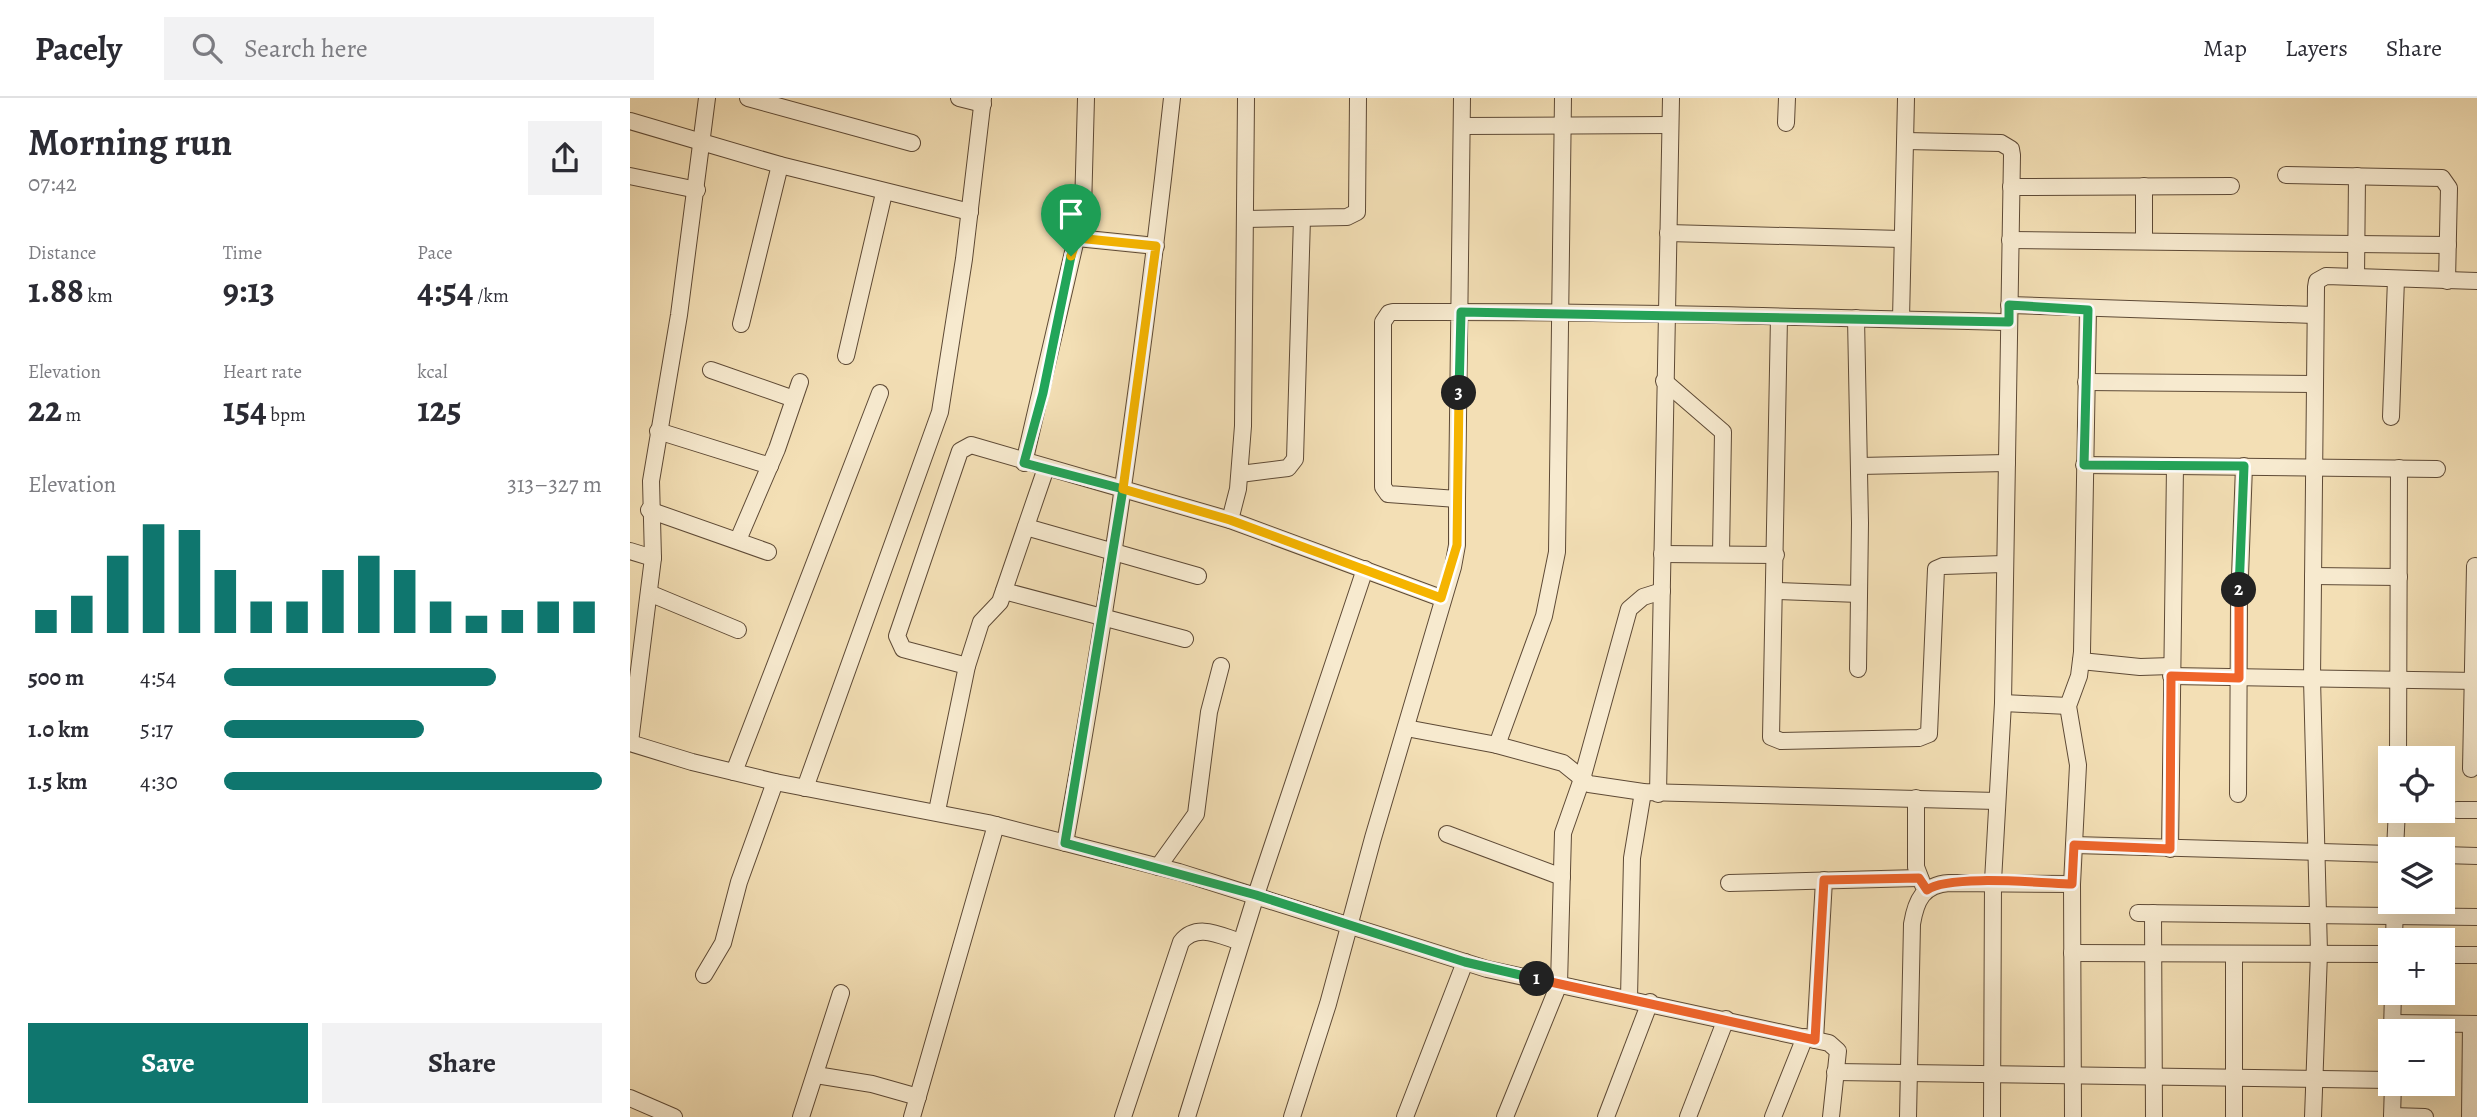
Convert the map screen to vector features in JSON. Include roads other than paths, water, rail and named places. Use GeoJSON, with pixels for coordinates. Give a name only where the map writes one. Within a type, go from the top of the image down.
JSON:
{"type":"FeatureCollection","features":[{"type":"Feature","properties":{"kind":"street"},"geometry":{"type":"LineString","coordinates":[[707,98],[698,190],[659,430],[649,510],[653,558],[630,743],[775,782],[937,811],[1158,867],[1348,923],[1465,962],[1810,1038],[1836,1048],[1831,1117]]}},
{"type":"Feature","properties":{"kind":"street"},"geometry":{"type":"LineString","coordinates":[[748,98],[912,143]]}},
{"type":"Feature","properties":{"kind":"street"},"geometry":{"type":"LineString","coordinates":[[805,788],[940,412],[970,212],[983,101],[959,98]]}},
{"type":"Feature","properties":{"kind":"street"},"geometry":{"type":"LineString","coordinates":[[1024,463],[1041,403],[1066,272],[1077,238],[1084,191],[1086,98]]}},
{"type":"Feature","properties":{"kind":"street"},"geometry":{"type":"LineString","coordinates":[[1065,843],[1123,489],[1156,246],[1172,98]]}},
{"type":"Feature","properties":{"kind":"street"},"geometry":{"type":"LineString","coordinates":[[1230,520],[1240,474],[1246,98]]}},
{"type":"Feature","properties":{"kind":"street"},"geometry":{"type":"LineString","coordinates":[[1245,219],[1348,217],[1357,212],[1358,98]]}},
{"type":"Feature","properties":{"kind":"street"},"geometry":{"type":"LineString","coordinates":[[1292,1117],[1328,1004],[1348,923],[1456,554],[1462,98]]}},
{"type":"Feature","properties":{"kind":"street"},"geometry":{"type":"LineString","coordinates":[[1497,745],[1544,615],[1557,552],[1563,98]]}},
{"type":"Feature","properties":{"kind":"street"},"geometry":{"type":"LineString","coordinates":[[1629,998],[1632,858],[1650,793],[1662,591],[1671,98]]}},
{"type":"Feature","properties":{"kind":"street"},"geometry":{"type":"LineString","coordinates":[[1786,123],[1787,98]]}},
{"type":"Feature","properties":{"kind":"street"},"geometry":{"type":"LineString","coordinates":[[1901,319],[1906,98]]}},
{"type":"Feature","properties":{"kind":"street"},"geometry":{"type":"LineString","coordinates":[[630,121],[702,140],[779,165],[970,212]]}},
{"type":"Feature","properties":{"kind":"street"},"geometry":{"type":"LineString","coordinates":[[1462,126],[1670,125]]}},
{"type":"Feature","properties":{"kind":"street"},"geometry":{"type":"LineString","coordinates":[[1906,141],[2007,145],[2012,155],[2003,564],[2003,702],[1993,881],[1993,1117]]}},
{"type":"Feature","properties":{"kind":"street"},"geometry":{"type":"LineString","coordinates":[[741,324],[779,165]]}},
{"type":"Feature","properties":{"kind":"street"},"geometry":{"type":"LineString","coordinates":[[2286,175],[2442,178],[2449,188],[2447,281]]}},
{"type":"Feature","properties":{"kind":"street"},"geometry":{"type":"LineString","coordinates":[[630,176],[698,190]]}},
{"type":"Feature","properties":{"kind":"street"},"geometry":{"type":"LineString","coordinates":[[2356,278],[2357,176]]}},
{"type":"Feature","properties":{"kind":"street"},"geometry":{"type":"LineString","coordinates":[[2144,186],[2144,241]]}},
{"type":"Feature","properties":{"kind":"street"},"geometry":{"type":"LineString","coordinates":[[2011,187],[2231,186]]}},
{"type":"Feature","properties":{"kind":"street"},"geometry":{"type":"LineString","coordinates":[[846,356],[884,193]]}},
{"type":"Feature","properties":{"kind":"street"},"geometry":{"type":"LineString","coordinates":[[1240,474],[1288,468],[1295,459],[1302,218]]}},
{"type":"Feature","properties":{"kind":"street"},"geometry":{"type":"LineString","coordinates":[[1668,233],[1901,239]]}},
{"type":"Feature","properties":{"kind":"street"},"geometry":{"type":"LineString","coordinates":[[1077,238],[1156,246]]}},
{"type":"Feature","properties":{"kind":"street"},"geometry":{"type":"LineString","coordinates":[[2010,240],[2448,246]]}},
{"type":"Feature","properties":{"kind":"street"},"geometry":{"type":"LineString","coordinates":[[2313,1117],[2319,953],[2312,679],[2316,467],[2314,315],[2317,281],[2326,276],[2477,281]]}},
{"type":"Feature","properties":{"kind":"street"},"geometry":{"type":"LineString","coordinates":[[2391,417],[2396,279]]}},
{"type":"Feature","properties":{"kind":"street"},"geometry":{"type":"LineString","coordinates":[[2009,305],[2088,310],[2314,315]]}},
{"type":"Feature","properties":{"kind":"street"},"geometry":{"type":"LineString","coordinates":[[2073,1117],[2072,884],[2077,756],[2068,706],[2081,661],[2088,310]]}},
{"type":"Feature","properties":{"kind":"street"},"geometry":{"type":"LineString","coordinates":[[1457,499],[1385,491],[1383,322],[1385,316],[1393,312],[1561,312],[2009,322]]}},
{"type":"Feature","properties":{"kind":"street"},"geometry":{"type":"LineString","coordinates":[[1779,317],[1771,737],[1781,741],[1919,738],[1929,734],[1936,569],[1943,566],[2003,564]]}},
{"type":"Feature","properties":{"kind":"street"},"geometry":{"type":"LineString","coordinates":[[1856,318],[1859,466],[1858,669]]}},
{"type":"Feature","properties":{"kind":"street"},"geometry":{"type":"LineString","coordinates":[[711,370],[794,399]]}},
{"type":"Feature","properties":{"kind":"street"},"geometry":{"type":"LineString","coordinates":[[1664,381],[1695,410],[1721,428],[1724,436],[1721,554]]}},
{"type":"Feature","properties":{"kind":"street"},"geometry":{"type":"LineString","coordinates":[[738,540],[770,466],[800,382]]}},
{"type":"Feature","properties":{"kind":"street"},"geometry":{"type":"LineString","coordinates":[[2086,382],[2314,384]]}},
{"type":"Feature","properties":{"kind":"street"},"geometry":{"type":"LineString","coordinates":[[734,772],[880,393]]}},
{"type":"Feature","properties":{"kind":"street"},"geometry":{"type":"LineString","coordinates":[[659,430],[770,466]]}},
{"type":"Feature","properties":{"kind":"street"},"geometry":{"type":"LineString","coordinates":[[967,666],[904,649],[897,642],[898,630],[960,451],[971,446],[1230,520],[1441,598]]}},
{"type":"Feature","properties":{"kind":"street"},"geometry":{"type":"LineString","coordinates":[[1859,466],[2007,463]]}},
{"type":"Feature","properties":{"kind":"street"},"geometry":{"type":"LineString","coordinates":[[2084,465],[2438,469]]}},
{"type":"Feature","properties":{"kind":"street"},"geometry":{"type":"LineString","coordinates":[[2170,849],[2175,466]]}},
{"type":"Feature","properties":{"kind":"street"},"geometry":{"type":"LineString","coordinates":[[2238,794],[2244,466]]}},
{"type":"Feature","properties":{"kind":"street"},"geometry":{"type":"LineString","coordinates":[[937,811],[967,666],[981,622],[997,607],[1004,590],[1046,468]]}},
{"type":"Feature","properties":{"kind":"street"},"geometry":{"type":"LineString","coordinates":[[2398,746],[2399,468]]}},
{"type":"Feature","properties":{"kind":"street"},"geometry":{"type":"LineString","coordinates":[[649,510],[768,552]]}},
{"type":"Feature","properties":{"kind":"street"},"geometry":{"type":"LineString","coordinates":[[1026,527],[1198,576]]}},
{"type":"Feature","properties":{"kind":"street"},"geometry":{"type":"LineString","coordinates":[[630,551],[653,558]]}},
{"type":"Feature","properties":{"kind":"street"},"geometry":{"type":"LineString","coordinates":[[1662,554],[1776,555]]}},
{"type":"Feature","properties":{"kind":"street"},"geometry":{"type":"LineString","coordinates":[[2471,769],[2475,681],[2475,566]]}},
{"type":"Feature","properties":{"kind":"street"},"geometry":{"type":"LineString","coordinates":[[1187,1117],[1256,895],[1364,569]]}},
{"type":"Feature","properties":{"kind":"street"},"geometry":{"type":"LineString","coordinates":[[2313,576],[2399,577]]}},
{"type":"Feature","properties":{"kind":"street"},"geometry":{"type":"LineString","coordinates":[[1004,590],[1185,639]]}},
{"type":"Feature","properties":{"kind":"street"},"geometry":{"type":"LineString","coordinates":[[1506,1117],[1559,984],[1563,833],[1582,779],[1629,609],[1643,597],[1662,591]]}},
{"type":"Feature","properties":{"kind":"street"},"geometry":{"type":"LineString","coordinates":[[1775,591],[1859,594]]}},
{"type":"Feature","properties":{"kind":"street"},"geometry":{"type":"LineString","coordinates":[[649,593],[738,630]]}},
{"type":"Feature","properties":{"kind":"street"},"geometry":{"type":"LineString","coordinates":[[2081,661],[2239,678],[2475,681]]}},
{"type":"Feature","properties":{"kind":"street"},"geometry":{"type":"LineString","coordinates":[[1158,867],[1196,814],[1209,712],[1221,666]]}},
{"type":"Feature","properties":{"kind":"street"},"geometry":{"type":"LineString","coordinates":[[2003,702],[2068,706]]}},
{"type":"Feature","properties":{"kind":"street"},"geometry":{"type":"LineString","coordinates":[[1406,728],[1497,745],[1563,763],[1582,779],[1598,786],[1650,793],[1916,797],[1997,801]]}},
{"type":"Feature","properties":{"kind":"street"},"geometry":{"type":"LineString","coordinates":[[704,975],[723,943],[739,882],[775,782]]}},
{"type":"Feature","properties":{"kind":"street"},"geometry":{"type":"LineString","coordinates":[[1908,1117],[1912,924],[1923,884],[1915,858],[1916,797]]}},
{"type":"Feature","properties":{"kind":"street"},"geometry":{"type":"LineString","coordinates":[[2457,810],[2477,810]]}},
{"type":"Feature","properties":{"kind":"street"},"geometry":{"type":"LineString","coordinates":[[912,1117],[996,825]]}},
{"type":"Feature","properties":{"kind":"street"},"geometry":{"type":"LineString","coordinates":[[1447,834],[1562,877]]}},
{"type":"Feature","properties":{"kind":"street"},"geometry":{"type":"LineString","coordinates":[[2074,845],[2378,854]]}},
{"type":"Feature","properties":{"kind":"street"},"geometry":{"type":"LineString","coordinates":[[2455,855],[2477,856]]}},
{"type":"Feature","properties":{"kind":"street"},"geometry":{"type":"LineString","coordinates":[[1729,883],[1824,880],[1923,884],[1993,881],[2072,884]]}},
{"type":"Feature","properties":{"kind":"street"},"geometry":{"type":"LineString","coordinates":[[1773,1117],[1810,1038],[1824,880]]}},
{"type":"Feature","properties":{"kind":"street"},"geometry":{"type":"LineString","coordinates":[[2154,1117],[2154,954],[2146,913],[2318,913],[2378,910]]}},
{"type":"Feature","properties":{"kind":"street"},"geometry":{"type":"LineString","coordinates":[[2446,914],[2477,917]]}},
{"type":"Feature","properties":{"kind":"street"},"geometry":{"type":"LineString","coordinates":[[1123,1117],[1181,942],[1187,934],[1203,931],[1241,942]]}},
{"type":"Feature","properties":{"kind":"street"},"geometry":{"type":"LineString","coordinates":[[2072,953],[2378,954]]}},
{"type":"Feature","properties":{"kind":"street"},"geometry":{"type":"LineString","coordinates":[[2234,954],[2234,1117]]}},
{"type":"Feature","properties":{"kind":"street"},"geometry":{"type":"LineString","coordinates":[[2455,955],[2477,955]]}},
{"type":"Feature","properties":{"kind":"street"},"geometry":{"type":"LineString","coordinates":[[1405,1117],[1465,962]]}},
{"type":"Feature","properties":{"kind":"street"},"geometry":{"type":"LineString","coordinates":[[801,1117],[841,993]]}},
{"type":"Feature","properties":{"kind":"street"},"geometry":{"type":"LineString","coordinates":[[1606,1117],[1650,1002]]}},
{"type":"Feature","properties":{"kind":"street"},"geometry":{"type":"LineString","coordinates":[[1688,1117],[1726,1019]]}},
{"type":"Feature","properties":{"kind":"street"},"geometry":{"type":"LineString","coordinates":[[2455,1025],[2474,1024],[2474,1075],[2470,1117]]}},
{"type":"Feature","properties":{"kind":"street"},"geometry":{"type":"LineString","coordinates":[[1835,1072],[2378,1082]]}},
{"type":"Feature","properties":{"kind":"street"},"geometry":{"type":"LineString","coordinates":[[816,1075],[872,1084],[918,1097]]}},
{"type":"Feature","properties":{"kind":"street"},"geometry":{"type":"LineString","coordinates":[[2392,1096],[2392,1116],[2424,1117]]}},
{"type":"Feature","properties":{"kind":"street"},"geometry":{"type":"LineString","coordinates":[[630,1098],[674,1117]]}}]}
